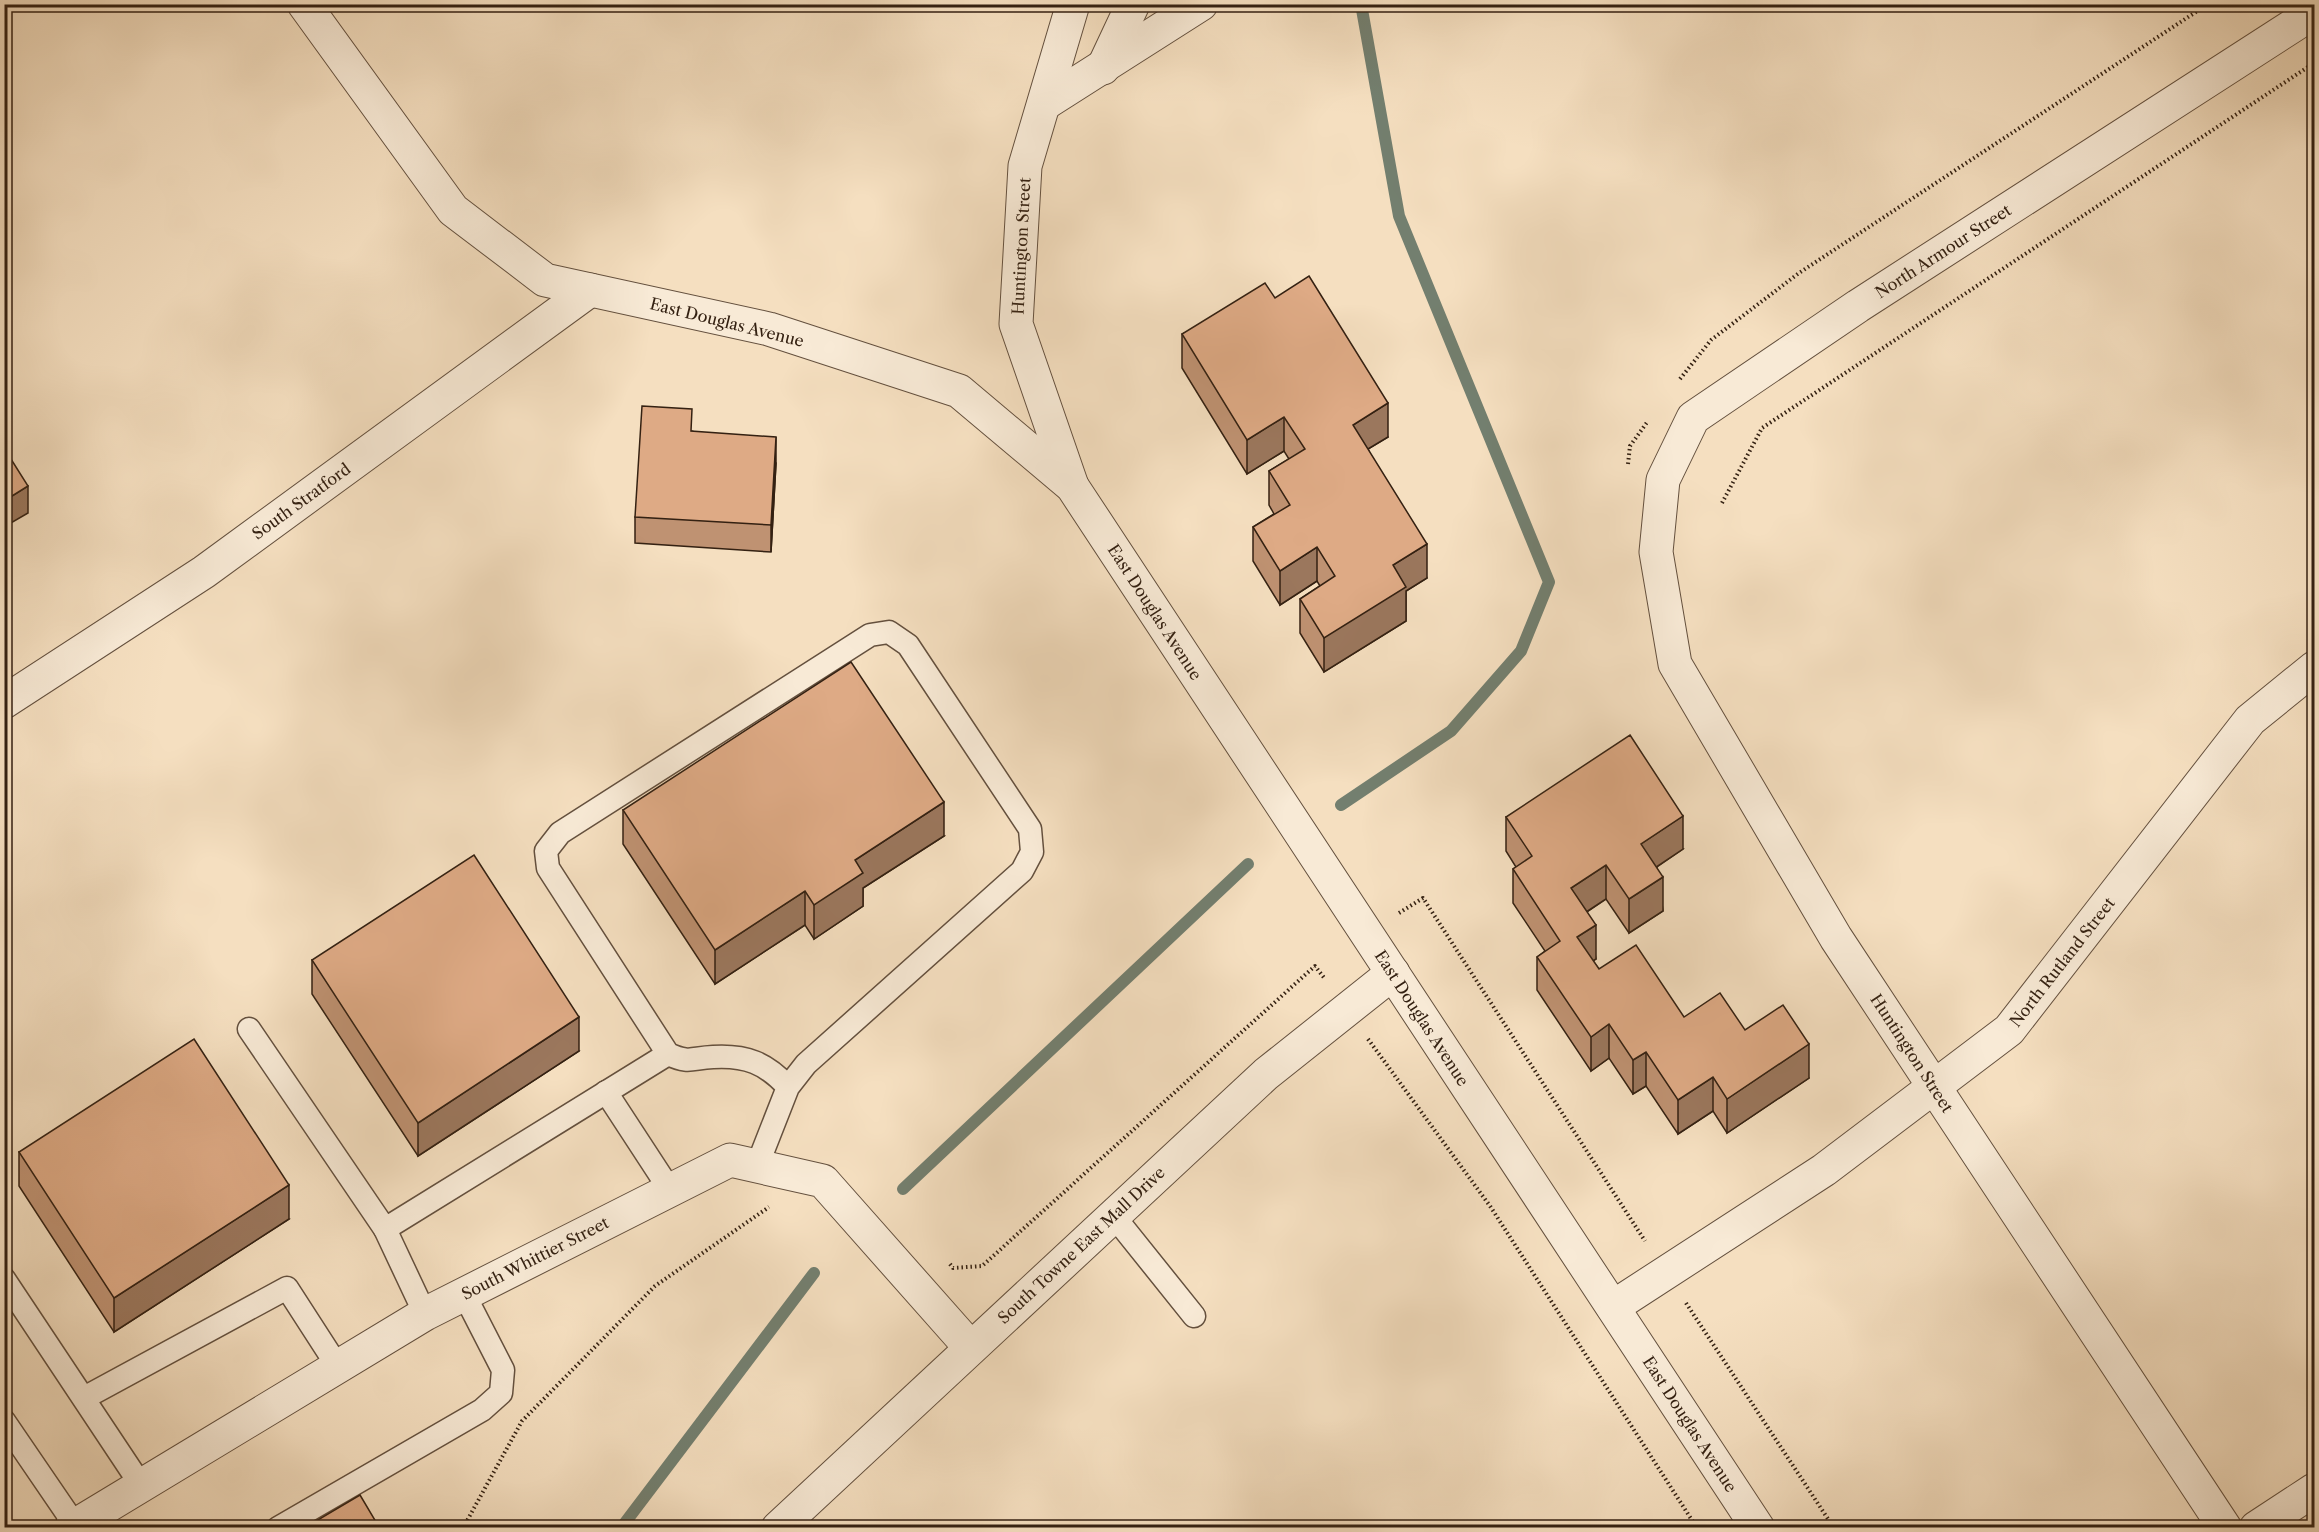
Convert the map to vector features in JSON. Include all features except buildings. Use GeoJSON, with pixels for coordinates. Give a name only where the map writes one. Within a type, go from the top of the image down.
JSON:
{"type":"FeatureCollection","features":[{"type":"Feature","properties":{"kind":"street","name":"East Douglas Avenue"},"geometry":{"type":"LineString","coordinates":[[304,4],[453,210],[545,280],[769,329],[959,392],[1072,486],[1758,1527]]}},
{"type":"Feature","properties":{"kind":"street","name":"Huntington Street"},"geometry":{"type":"LineString","coordinates":[[1072,486],[1017,324],[1026,166],[1073,4]]}},
{"type":"Feature","properties":{"kind":"street"},"geometry":{"type":"LineString","coordinates":[[1102,68],[1133,4]]}},
{"type":"Feature","properties":{"kind":"street"},"geometry":{"type":"LineString","coordinates":[[1044,104],[1201,4]]}},
{"type":"Feature","properties":{"kind":"street","name":"North Armour Street"},"geometry":{"type":"LineString","coordinates":[[1656,552],[1663,480],[1693,418],[1858,306],[2314,12]]}},
{"type":"Feature","properties":{"kind":"street","name":"South Stratford"},"geometry":{"type":"LineString","coordinates":[[4,702],[204,572],[590,290]]}},
{"type":"Feature","properties":{"kind":"street","name":"Huntington Street"},"geometry":{"type":"LineString","coordinates":[[1656,552],[1674,664],[1836,938],[2225,1527]]}},
{"type":"Feature","properties":{"kind":"street","name":"North Rutland Street"},"geometry":{"type":"LineString","coordinates":[[1613,1308],[1824,1170],[2009,1030],[2250,720],[2314,668]]}},
{"type":"Feature","properties":{"kind":"street","name":"South Towne East Mall Drive"},"geometry":{"type":"LineString","coordinates":[[778,1527],[1266,1074],[1393,973]]}},
{"type":"Feature","properties":{"kind":"street","name":"South Whittier Street"},"geometry":{"type":"LineString","coordinates":[[73,1526],[425,1314],[730,1160],[824,1181],[970,1347]]}},
{"type":"Feature","properties":{"kind":"street"},"geometry":{"type":"LineString","coordinates":[[2256,1527],[2314,1490]]}},
{"type":"Feature","properties":{"kind":"lane"},"geometry":{"type":"LineString","coordinates":[[757,1166],[788,1087],[806,1064],[1022,871],[1032,852],[1030,829],[908,645],[889,632],[870,635],[560,833],[546,851],[548,868],[668,1054],[684,1061],[712,1057],[738,1058],[770,1068],[788,1087]]}},
{"type":"Feature","properties":{"kind":"lane"},"geometry":{"type":"LineString","coordinates":[[249,1029],[385,1229],[425,1314]]}},
{"type":"Feature","properties":{"kind":"lane"},"geometry":{"type":"LineString","coordinates":[[385,1229],[668,1054]]}},
{"type":"Feature","properties":{"kind":"lane"},"geometry":{"type":"LineString","coordinates":[[606,1092],[670,1190]]}},
{"type":"Feature","properties":{"kind":"lane"},"geometry":{"type":"LineString","coordinates":[[1113,1215],[1194,1316]]}},
{"type":"Feature","properties":{"kind":"lane"},"geometry":{"type":"LineString","coordinates":[[4,1279],[141,1485]]}},
{"type":"Feature","properties":{"kind":"lane"},"geometry":{"type":"LineString","coordinates":[[84,1398],[287,1288],[338,1367]]}},
{"type":"Feature","properties":{"kind":"lane"},"geometry":{"type":"LineString","coordinates":[[278,1527],[482,1410],[501,1393],[503,1370],[464,1294]]}},
{"type":"Feature","properties":{"kind":"lane"},"geometry":{"type":"LineString","coordinates":[[5,1421],[73,1526]]}},
{"type":"Feature","properties":{"kind":"path"},"geometry":{"type":"LineString","coordinates":[[1678,383],[1711,340],[1799,273],[2208,4]]}},
{"type":"Feature","properties":{"kind":"path"},"geometry":{"type":"LineString","coordinates":[[1722,503],[1762,428],[2314,63]]}},
{"type":"Feature","properties":{"kind":"path"},"geometry":{"type":"LineString","coordinates":[[1627,467],[1630,446],[1651,417]]}},
{"type":"Feature","properties":{"kind":"path"},"geometry":{"type":"LineString","coordinates":[[1399,913],[1423,898],[1834,1527]]}},
{"type":"Feature","properties":{"kind":"path"},"geometry":{"type":"LineString","coordinates":[[945,1260],[953,1268],[982,1266],[1315,966],[1490,1206],[1697,1527]]}},
{"type":"Feature","properties":{"kind":"path"},"geometry":{"type":"LineString","coordinates":[[463,1527],[522,1421],[655,1286],[772,1205]]}},
{"type":"Feature","properties":{"kind":"waterway"},"geometry":{"type":"LineString","coordinates":[[1341,805],[1451,731],[1521,651],[1549,582],[1399,216],[1361,4]]}},
{"type":"Feature","properties":{"kind":"waterway"},"geometry":{"type":"LineString","coordinates":[[903,1189],[1248,864]]}},
{"type":"Feature","properties":{"kind":"waterway"},"geometry":{"type":"LineString","coordinates":[[621,1528],[814,1273]]}}]}
